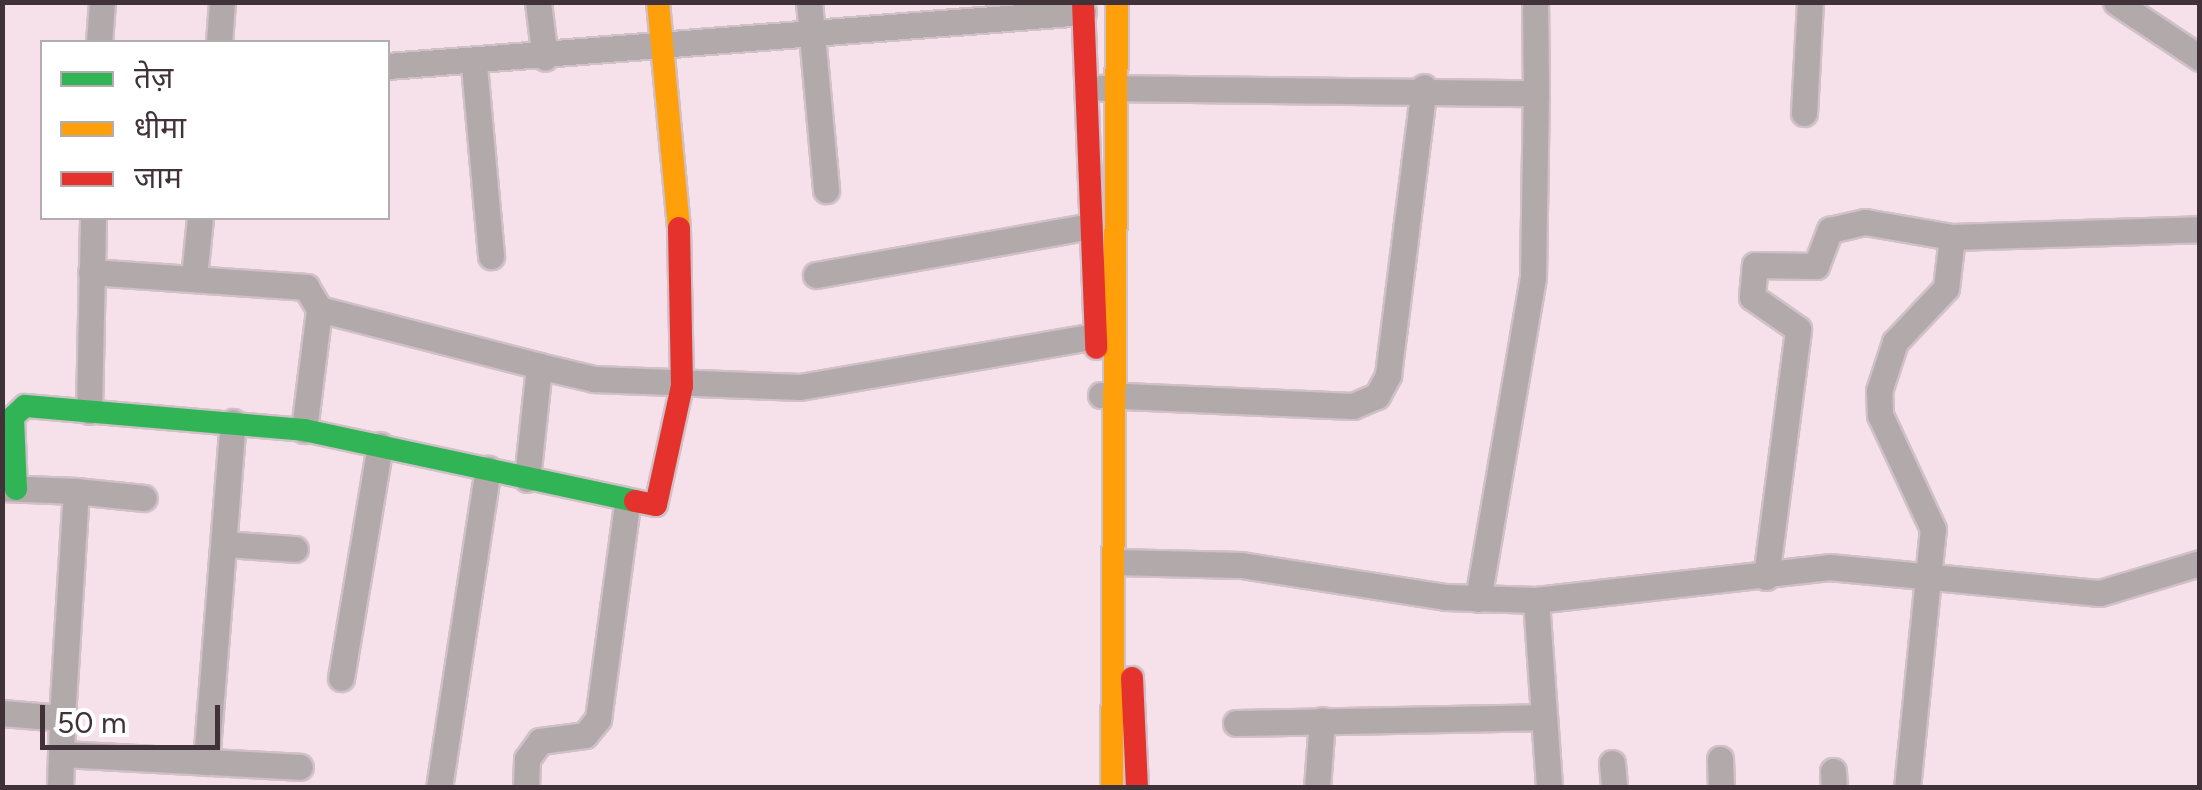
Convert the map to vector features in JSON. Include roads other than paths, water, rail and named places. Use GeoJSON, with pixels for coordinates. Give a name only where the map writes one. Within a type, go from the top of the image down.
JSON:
{"type":"FeatureCollection","features":[{"type":"Feature","properties":{"kind":"street"},"geometry":{"type":"LineString","coordinates":[[99,40],[102,2]]}},
{"type":"Feature","properties":{"kind":"street"},"geometry":{"type":"LineString","coordinates":[[220,40],[222,2]]}},
{"type":"Feature","properties":{"kind":"street"},"geometry":{"type":"LineString","coordinates":[[538,2],[545,58]]}},
{"type":"Feature","properties":{"kind":"street"},"geometry":{"type":"LineString","coordinates":[[144,498],[9,488],[17,411],[89,411],[304,430],[488,468],[627,505],[660,499],[682,386],[679,213],[658,2]]}},
{"type":"Feature","properties":{"kind":"street"},"geometry":{"type":"LineString","coordinates":[[1112,788],[1108,652],[1118,631],[1111,403],[1118,87],[1116,2]]}},
{"type":"Feature","properties":{"kind":"street"},"geometry":{"type":"LineString","coordinates":[[1478,599],[1533,276],[1535,2]]}},
{"type":"Feature","properties":{"kind":"street"},"geometry":{"type":"LineString","coordinates":[[1804,113],[1810,2]]}},
{"type":"Feature","properties":{"kind":"street"},"geometry":{"type":"LineString","coordinates":[[2116,2],[2200,58]]}},
{"type":"Feature","properties":{"kind":"street"},"geometry":{"type":"LineString","coordinates":[[390,66],[474,66],[545,58],[810,15],[1083,7],[1095,336],[1111,403]]}},
{"type":"Feature","properties":{"kind":"street"},"geometry":{"type":"LineString","coordinates":[[810,15],[826,190]]}},
{"type":"Feature","properties":{"kind":"street"},"geometry":{"type":"LineString","coordinates":[[474,66],[491,256]]}},
{"type":"Feature","properties":{"kind":"street"},"geometry":{"type":"LineString","coordinates":[[1111,403],[1353,406],[1377,396],[1388,375],[1424,87]]}},
{"type":"Feature","properties":{"kind":"street"},"geometry":{"type":"LineString","coordinates":[[1086,88],[1287,95],[1424,87],[1536,94]]}},
{"type":"Feature","properties":{"kind":"street"},"geometry":{"type":"LineString","coordinates":[[89,411],[93,220]]}},
{"type":"Feature","properties":{"kind":"street"},"geometry":{"type":"LineString","coordinates":[[194,277],[200,220]]}},
{"type":"Feature","properties":{"kind":"street"},"geometry":{"type":"LineString","coordinates":[[1766,577],[1798,330],[1752,296],[1753,267],[1816,266],[1841,225],[1952,237],[2200,229]]}},
{"type":"Feature","properties":{"kind":"street"},"geometry":{"type":"LineString","coordinates":[[816,274],[1090,226]]}},
{"type":"Feature","properties":{"kind":"street"},"geometry":{"type":"LineString","coordinates":[[1908,788],[1929,574],[1929,510],[1880,415],[1879,391],[1894,342],[1951,276],[1952,237]]}},
{"type":"Feature","properties":{"kind":"street"},"geometry":{"type":"LineString","coordinates":[[91,272],[306,287],[319,309],[304,430]]}},
{"type":"Feature","properties":{"kind":"street"},"geometry":{"type":"LineString","coordinates":[[319,309],[539,366],[682,386],[800,388],[1095,336]]}},
{"type":"Feature","properties":{"kind":"street"},"geometry":{"type":"LineString","coordinates":[[527,479],[539,366]]}},
{"type":"Feature","properties":{"kind":"street"},"geometry":{"type":"LineString","coordinates":[[194,788],[202,762],[225,544],[232,422]]}},
{"type":"Feature","properties":{"kind":"street"},"geometry":{"type":"LineString","coordinates":[[341,678],[380,445]]}},
{"type":"Feature","properties":{"kind":"street"},"geometry":{"type":"LineString","coordinates":[[439,788],[488,468]]}},
{"type":"Feature","properties":{"kind":"street"},"geometry":{"type":"LineString","coordinates":[[60,788],[76,490]]}},
{"type":"Feature","properties":{"kind":"street"},"geometry":{"type":"LineString","coordinates":[[526,788],[527,760],[540,741],[584,735],[598,719],[627,505]]}},
{"type":"Feature","properties":{"kind":"street"},"geometry":{"type":"LineString","coordinates":[[225,544],[295,548]]}},
{"type":"Feature","properties":{"kind":"street"},"geometry":{"type":"LineString","coordinates":[[1116,562],[1240,565],[1478,599],[1536,600],[1766,577],[1829,566],[2100,593],[2200,562]]}},
{"type":"Feature","properties":{"kind":"street"},"geometry":{"type":"LineString","coordinates":[[1536,600],[1541,717],[1550,788]]}},
{"type":"Feature","properties":{"kind":"street"},"geometry":{"type":"LineString","coordinates":[[1118,631],[1131,653],[1137,788]]}},
{"type":"Feature","properties":{"kind":"street"},"geometry":{"type":"LineString","coordinates":[[2,713],[62,718]]}},
{"type":"Feature","properties":{"kind":"street"},"geometry":{"type":"LineString","coordinates":[[1236,723],[1541,717]]}},
{"type":"Feature","properties":{"kind":"street"},"geometry":{"type":"LineString","coordinates":[[1317,788],[1322,720]]}},
{"type":"Feature","properties":{"kind":"street"},"geometry":{"type":"LineString","coordinates":[[61,754],[300,767]]}},
{"type":"Feature","properties":{"kind":"street"},"geometry":{"type":"LineString","coordinates":[[1720,759],[1722,788]]}}]}
